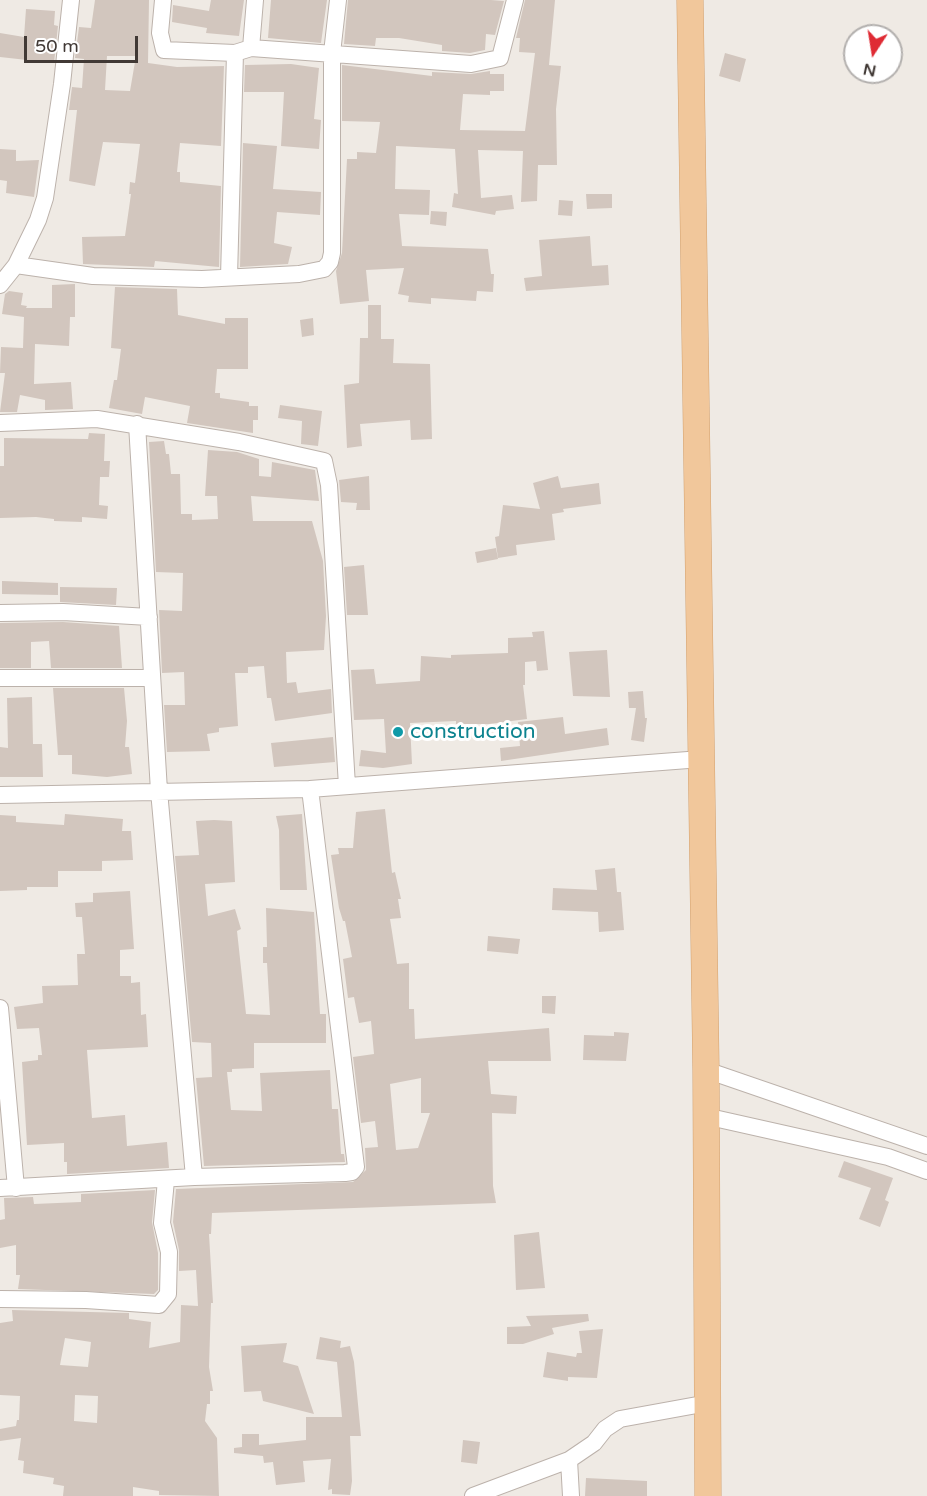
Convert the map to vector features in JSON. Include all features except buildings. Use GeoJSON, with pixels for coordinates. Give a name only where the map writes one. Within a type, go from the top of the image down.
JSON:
{"type":"FeatureCollection","features":[{"type":"Feature","properties":{"kind":"main road"},"geometry":{"type":"LineString","coordinates":[[690,0],[706,1071],[708,1496]]}},
{"type":"Feature","properties":{"kind":"street"},"geometry":{"type":"LineString","coordinates":[[0,285],[16,265],[38,220],[45,198],[62,84],[71,0]]}},
{"type":"Feature","properties":{"kind":"street"},"geometry":{"type":"LineString","coordinates":[[163,0],[160,33],[164,50],[235,53],[251,48],[486,63],[500,58],[515,0]]}},
{"type":"Feature","properties":{"kind":"street"},"geometry":{"type":"LineString","coordinates":[[251,48],[255,0]]}},
{"type":"Feature","properties":{"kind":"street"},"geometry":{"type":"LineString","coordinates":[[16,265],[93,276],[202,279],[300,274],[324,270],[330,262],[332,53],[338,0]]}},
{"type":"Feature","properties":{"kind":"street"},"geometry":{"type":"LineString","coordinates":[[229,277],[235,53]]}},
{"type":"Feature","properties":{"kind":"street"},"geometry":{"type":"LineString","coordinates":[[0,423],[97,419],[239,442],[324,460],[329,485],[347,786]]}},
{"type":"Feature","properties":{"kind":"street"},"geometry":{"type":"LineString","coordinates":[[138,424],[159,791],[194,1177]]}},
{"type":"Feature","properties":{"kind":"street"},"geometry":{"type":"LineString","coordinates":[[0,613],[63,612],[149,617]]}},
{"type":"Feature","properties":{"kind":"street"},"geometry":{"type":"LineString","coordinates":[[0,678],[152,678]]}},
{"type":"Feature","properties":{"kind":"street"},"geometry":{"type":"LineString","coordinates":[[0,795],[310,789],[701,759]]}},
{"type":"Feature","properties":{"kind":"street"},"geometry":{"type":"LineString","coordinates":[[0,1008],[8,1188],[194,1177],[352,1172],[356,1167],[310,789]]}},
{"type":"Feature","properties":{"kind":"street"},"geometry":{"type":"LineString","coordinates":[[706,1071],[927,1146]]}},
{"type":"Feature","properties":{"kind":"street"},"geometry":{"type":"LineString","coordinates":[[705,1116],[888,1157],[927,1171]]}},
{"type":"Feature","properties":{"kind":"street"},"geometry":{"type":"LineString","coordinates":[[0,1299],[86,1300],[159,1305],[168,1294],[169,1252],[162,1223],[166,1180]]}},
{"type":"Feature","properties":{"kind":"street"},"geometry":{"type":"LineString","coordinates":[[473,1496],[568,1460],[594,1443],[605,1429],[620,1419],[708,1402]]}},
{"type":"Feature","properties":{"kind":"street"},"geometry":{"type":"LineString","coordinates":[[568,1460],[571,1496]]}},
{"type":"Feature","properties":{"kind":"place","name":"construction"},"geometry":{"type":"Point","coordinates":[398,732]}}]}
